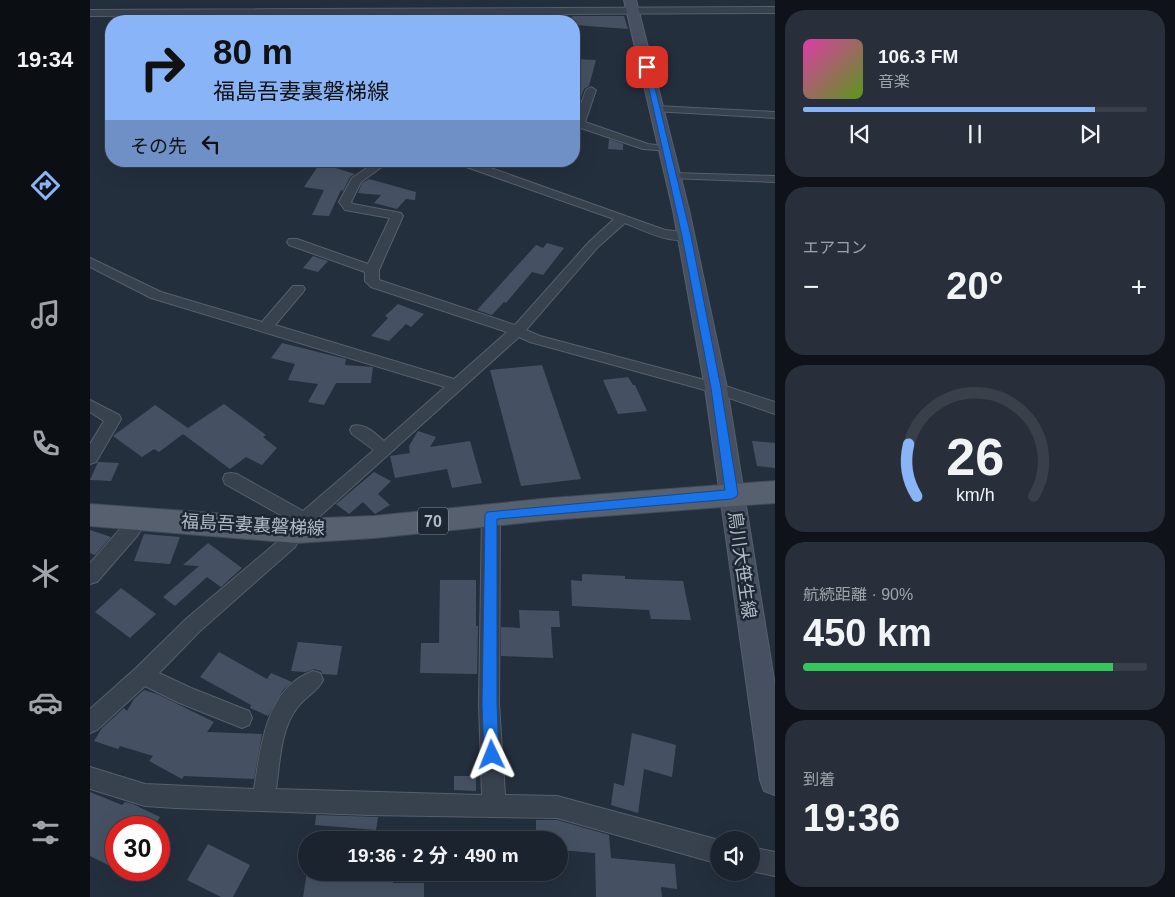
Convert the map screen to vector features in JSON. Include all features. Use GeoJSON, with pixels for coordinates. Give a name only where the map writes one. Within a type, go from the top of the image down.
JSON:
{"type":"FeatureCollection","features":[{"type":"Feature","properties":{"kind":"main road","name":"福島吾妻裏磐梯線"},"geometry":{"type":"LineString","coordinates":[[90,516],[374,527],[491,515],[775,492]]}},
{"type":"Feature","properties":{"kind":"street"},"geometry":{"type":"LineString","coordinates":[[490,11],[498,0]]}},
{"type":"Feature","properties":{"kind":"street"},"geometry":{"type":"LineString","coordinates":[[712,0],[736,7],[742,11]]}},
{"type":"Feature","properties":{"kind":"street"},"geometry":{"type":"LineString","coordinates":[[520,11],[529,1]]}},
{"type":"Feature","properties":{"kind":"street"},"geometry":{"type":"LineString","coordinates":[[166,4],[176,13]]}},
{"type":"Feature","properties":{"kind":"street"},"geometry":{"type":"LineString","coordinates":[[90,13],[520,11],[632,5],[742,11],[775,10]]}},
{"type":"Feature","properties":{"kind":"street","name":"鳥川大笹生線"},"geometry":{"type":"LineString","coordinates":[[632,5],[687,236],[716,388],[775,780]]}},
{"type":"Feature","properties":{"kind":"street"},"geometry":{"type":"LineString","coordinates":[[377,15],[382,11]]}},
{"type":"Feature","properties":{"kind":"street"},"geometry":{"type":"LineString","coordinates":[[424,15],[428,11]]}},
{"type":"Feature","properties":{"kind":"street"},"geometry":{"type":"LineString","coordinates":[[580,113],[591,90]]}},
{"type":"Feature","properties":{"kind":"street"},"geometry":{"type":"LineString","coordinates":[[657,109],[775,115]]}},
{"type":"Feature","properties":{"kind":"street"},"geometry":{"type":"LineString","coordinates":[[580,123],[647,146],[666,148]]}},
{"type":"Feature","properties":{"kind":"street"},"geometry":{"type":"LineString","coordinates":[[377,167],[356,180],[346,202],[349,207],[398,216],[372,270],[372,281],[376,284],[517,331],[534,339],[716,388],[775,408]]}},
{"type":"Feature","properties":{"kind":"street"},"geometry":{"type":"LineString","coordinates":[[476,167],[623,218],[663,234],[687,236]]}},
{"type":"Feature","properties":{"kind":"street"},"geometry":{"type":"LineString","coordinates":[[673,176],[775,179]]}},
{"type":"Feature","properties":{"kind":"street"},"geometry":{"type":"LineString","coordinates":[[90,723],[143,675],[193,625],[289,542],[300,525],[517,331],[593,245],[623,218]]}},
{"type":"Feature","properties":{"kind":"street"},"geometry":{"type":"LineString","coordinates":[[293,242],[372,270]]}},
{"type":"Feature","properties":{"kind":"street"},"geometry":{"type":"LineString","coordinates":[[90,262],[96,273],[156,295],[455,385]]}},
{"type":"Feature","properties":{"kind":"street"},"geometry":{"type":"LineString","coordinates":[[265,328],[298,289]]}},
{"type":"Feature","properties":{"kind":"street"},"geometry":{"type":"LineString","coordinates":[[90,405],[113,419],[90,458]]}},
{"type":"Feature","properties":{"kind":"street"},"geometry":{"type":"LineString","coordinates":[[358,430],[385,450]]}},
{"type":"Feature","properties":{"kind":"street"},"geometry":{"type":"LineString","coordinates":[[231,479],[300,525]]}},
{"type":"Feature","properties":{"kind":"street"},"geometry":{"type":"LineString","coordinates":[[491,515],[490,704],[494,806]]}},
{"type":"Feature","properties":{"kind":"street"},"geometry":{"type":"LineString","coordinates":[[90,576],[131,531],[139,519]]}},
{"type":"Feature","properties":{"kind":"street"},"geometry":{"type":"LineString","coordinates":[[143,675],[184,695],[242,718]]}},
{"type":"Feature","properties":{"kind":"street"},"geometry":{"type":"LineString","coordinates":[[263,800],[275,733],[280,718],[294,696],[304,685],[313,680]]}},
{"type":"Feature","properties":{"kind":"street"},"geometry":{"type":"LineString","coordinates":[[90,778],[145,795],[263,800],[557,807],[710,850]]}},
{"type":"Feature","properties":{"kind":"street"},"geometry":{"type":"LineString","coordinates":[[760,861],[775,864]]}},
{"type":"Feature","properties":{"kind":"building"},"geometry":{"type":"Polygon","coordinates":[[[580,16],[624,16],[628,29],[580,25],[580,16]]]}},
{"type":"Feature","properties":{"kind":"building"},"geometry":{"type":"Polygon","coordinates":[[[580,59],[596,60],[589,86],[584,89],[580,100],[580,59]]]}},
{"type":"Feature","properties":{"kind":"building"},"geometry":{"type":"Polygon","coordinates":[[[609,139],[623,144],[623,150],[608,149],[609,139]]]}},
{"type":"Feature","properties":{"kind":"building"},"geometry":{"type":"Polygon","coordinates":[[[317,167],[333,167],[355,174],[350,177],[343,191],[341,190],[329,216],[312,215],[324,190],[304,187],[317,167]]]}},
{"type":"Feature","properties":{"kind":"building"},"geometry":{"type":"Polygon","coordinates":[[[369,179],[416,192],[415,200],[406,199],[397,209],[374,203],[381,195],[358,193],[362,183],[369,179]]]}},
{"type":"Feature","properties":{"kind":"building"},"geometry":{"type":"Polygon","coordinates":[[[547,243],[564,248],[543,275],[532,272],[506,303],[504,302],[492,315],[477,310],[536,245],[543,248],[547,243]]]}},
{"type":"Feature","properties":{"kind":"building"},"geometry":{"type":"Polygon","coordinates":[[[313,256],[328,261],[318,272],[303,268],[313,256]]]}},
{"type":"Feature","properties":{"kind":"building"},"geometry":{"type":"Polygon","coordinates":[[[398,304],[424,314],[411,327],[406,324],[389,341],[371,336],[388,318],[385,316],[398,304]]]}},
{"type":"Feature","properties":{"kind":"building"},"geometry":{"type":"Polygon","coordinates":[[[282,343],[346,359],[345,365],[373,367],[371,383],[336,383],[324,405],[308,402],[318,384],[288,380],[295,364],[271,358],[282,343]]]}},
{"type":"Feature","properties":{"kind":"building"},"geometry":{"type":"Polygon","coordinates":[[[542,365],[581,479],[521,486],[490,370],[542,365]]]}},
{"type":"Feature","properties":{"kind":"building"},"geometry":{"type":"Polygon","coordinates":[[[628,377],[633,385],[635,385],[647,411],[618,414],[603,380],[628,377]]]}},
{"type":"Feature","properties":{"kind":"building"},"geometry":{"type":"Polygon","coordinates":[[[224,404],[266,435],[263,437],[277,448],[262,465],[246,457],[230,469],[183,434],[159,452],[154,449],[142,457],[113,436],[155,405],[188,428],[224,404]]]}},
{"type":"Feature","properties":{"kind":"building"},"geometry":{"type":"Polygon","coordinates":[[[418,431],[436,437],[430,447],[470,441],[482,483],[452,488],[447,469],[395,478],[390,456],[410,453],[409,446],[418,431]]]}},
{"type":"Feature","properties":{"kind":"building"},"geometry":{"type":"Polygon","coordinates":[[[752,441],[775,443],[775,468],[757,466],[752,441]]]}},
{"type":"Feature","properties":{"kind":"building"},"geometry":{"type":"Polygon","coordinates":[[[98,462],[119,463],[111,481],[90,480],[98,462]]]}},
{"type":"Feature","properties":{"kind":"building"},"geometry":{"type":"Polygon","coordinates":[[[374,472],[391,481],[378,494],[390,505],[375,514],[363,502],[349,514],[336,504],[374,472]]]}},
{"type":"Feature","properties":{"kind":"building"},"geometry":{"type":"Polygon","coordinates":[[[90,530],[111,537],[95,555],[90,553],[90,530]]]}},
{"type":"Feature","properties":{"kind":"building"},"geometry":{"type":"Polygon","coordinates":[[[144,534],[180,537],[170,564],[134,561],[144,534]]]}},
{"type":"Feature","properties":{"kind":"building"},"geometry":{"type":"Polygon","coordinates":[[[208,543],[242,568],[221,587],[207,577],[175,606],[163,597],[199,566],[183,565],[208,543]]]}},
{"type":"Feature","properties":{"kind":"building"},"geometry":{"type":"Polygon","coordinates":[[[582,574],[625,576],[625,579],[683,581],[691,620],[651,619],[649,610],[572,606],[571,580],[582,581],[582,574]]]}},
{"type":"Feature","properties":{"kind":"building"},"geometry":{"type":"Polygon","coordinates":[[[440,580],[476,580],[476,626],[478,626],[477,674],[420,673],[421,643],[439,643],[440,580]]]}},
{"type":"Feature","properties":{"kind":"building"},"geometry":{"type":"Polygon","coordinates":[[[121,588],[156,614],[130,638],[95,612],[121,588]]]}},
{"type":"Feature","properties":{"kind":"building"},"geometry":{"type":"Polygon","coordinates":[[[519,610],[559,611],[560,627],[551,627],[553,658],[501,656],[501,627],[520,628],[519,610]]]}},
{"type":"Feature","properties":{"kind":"building"},"geometry":{"type":"Polygon","coordinates":[[[298,642],[342,646],[337,675],[322,674],[321,671],[314,669],[306,672],[291,671],[298,642]]]}},
{"type":"Feature","properties":{"kind":"building"},"geometry":{"type":"Polygon","coordinates":[[[219,652],[267,679],[271,673],[292,682],[283,690],[268,716],[250,708],[251,705],[200,677],[219,652]]]}},
{"type":"Feature","properties":{"kind":"building"},"geometry":{"type":"Polygon","coordinates":[[[144,690],[157,694],[214,722],[207,732],[262,734],[254,779],[184,776],[182,779],[149,761],[153,756],[120,746],[118,749],[94,741],[102,728],[124,708],[127,711],[134,699],[144,690]]]}},
{"type":"Feature","properties":{"kind":"building"},"geometry":{"type":"Polygon","coordinates":[[[632,733],[676,745],[672,777],[644,769],[638,813],[611,805],[614,783],[624,786],[632,733]]]}},
{"type":"Feature","properties":{"kind":"building"},"geometry":{"type":"Polygon","coordinates":[[[454,776],[476,776],[476,791],[454,790],[454,776]]]}},
{"type":"Feature","properties":{"kind":"building"},"geometry":{"type":"Polygon","coordinates":[[[90,792],[122,805],[125,802],[133,804],[158,816],[105,816],[105,864],[90,856],[90,792]]]}},
{"type":"Feature","properties":{"kind":"building"},"geometry":{"type":"Polygon","coordinates":[[[316,815],[378,817],[376,830],[315,825],[316,815]]]}},
{"type":"Feature","properties":{"kind":"building"},"geometry":{"type":"Polygon","coordinates":[[[536,820],[557,820],[609,835],[611,858],[675,864],[677,889],[661,887],[662,897],[596,897],[595,853],[568,851],[568,831],[536,831],[536,820]]]}},
{"type":"Feature","properties":{"kind":"building"},"geometry":{"type":"Polygon","coordinates":[[[208,844],[250,865],[233,897],[221,897],[187,880],[208,844]]]}},
{"type":"Feature","properties":{"kind":"building"},"geometry":{"type":"Polygon","coordinates":[[[306,881],[424,883],[424,897],[303,897],[306,881]]]}},
{"type":"Feature","properties":{"kind":"route"},"geometry":{"type":"LineString","coordinates":[[492,755],[490,704],[491,515],[732,494],[716,388],[687,236],[647,67]]}}]}
